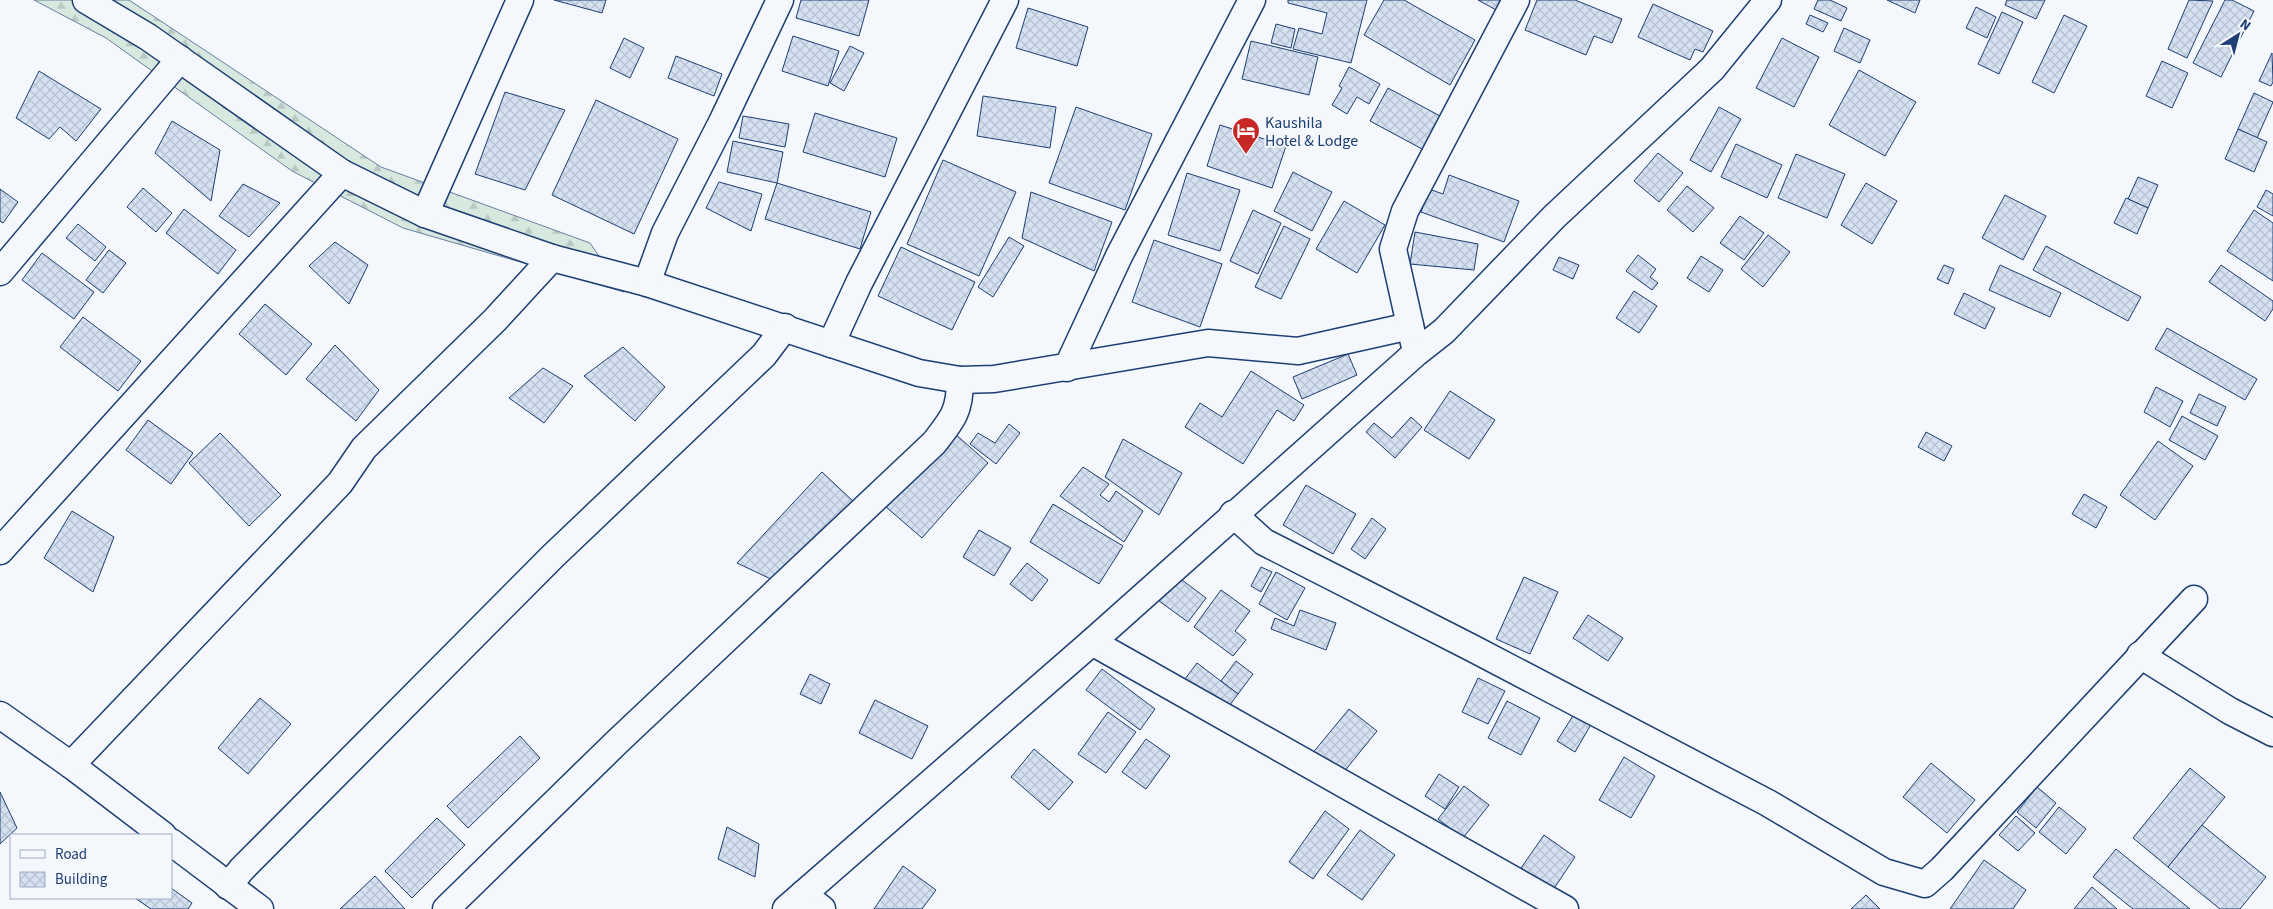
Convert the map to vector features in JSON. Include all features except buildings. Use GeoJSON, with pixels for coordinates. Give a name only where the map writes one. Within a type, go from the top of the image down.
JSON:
{"type":"FeatureCollection","features":[{"type":"Feature","properties":{"kind":"street"},"geometry":{"type":"LineString","coordinates":[[86,0],[148,37],[342,173],[425,214],[552,258],[647,283],[919,372],[960,380],[994,379],[1208,343],[1298,351],[1410,326]]}},
{"type":"Feature","properties":{"kind":"street"},"geometry":{"type":"LineString","coordinates":[[425,214],[520,0]]}},
{"type":"Feature","properties":{"kind":"street"},"geometry":{"type":"LineString","coordinates":[[647,283],[665,234],[722,122],[780,0]]}},
{"type":"Feature","properties":{"kind":"street"},"geometry":{"type":"LineString","coordinates":[[831,344],[859,283],[1005,0]]}},
{"type":"Feature","properties":{"kind":"street"},"geometry":{"type":"LineString","coordinates":[[1067,368],[1119,256],[1252,0]]}},
{"type":"Feature","properties":{"kind":"street"},"geometry":{"type":"LineString","coordinates":[[1416,352],[1393,249],[1405,211],[1516,0]]}},
{"type":"Feature","properties":{"kind":"street"},"geometry":{"type":"LineString","coordinates":[[803,904],[1233,514],[1416,352],[1444,331],[1554,217],[1712,69],[1768,0]]}},
{"type":"Feature","properties":{"kind":"street"},"geometry":{"type":"LineString","coordinates":[[0,272],[180,59]]}},
{"type":"Feature","properties":{"kind":"street"},"geometry":{"type":"LineString","coordinates":[[0,551],[342,173]]}},
{"type":"Feature","properties":{"kind":"street"},"geometry":{"type":"LineString","coordinates":[[71,765],[340,483],[364,448],[495,320],[552,258]]}},
{"type":"Feature","properties":{"kind":"street"},"geometry":{"type":"LineString","coordinates":[[228,886],[242,869],[552,557],[764,356],[785,327]]}},
{"type":"Feature","properties":{"kind":"street"},"geometry":{"type":"LineString","coordinates":[[446,909],[617,742],[934,443],[951,422],[960,403],[960,380]]}},
{"type":"Feature","properties":{"kind":"street"},"geometry":{"type":"LineString","coordinates":[[1233,514],[1264,542],[1481,652],[1768,804],[1884,872],[1925,884],[1942,869],[2194,599]]}},
{"type":"Feature","properties":{"kind":"street"},"geometry":{"type":"LineString","coordinates":[[1092,642],[1565,909]]}},
{"type":"Feature","properties":{"kind":"street"},"geometry":{"type":"LineString","coordinates":[[2140,655],[2230,710],[2273,733]]}},
{"type":"Feature","properties":{"kind":"street"},"geometry":{"type":"LineString","coordinates":[[0,715],[71,765],[162,834]]}},
{"type":"Feature","properties":{"kind":"street"},"geometry":{"type":"LineString","coordinates":[[172,843],[260,909]]}},
{"type":"Feature","properties":{"kind":"green space"},"geometry":{"type":"Polygon","coordinates":[[[34,0],[129,0],[381,167],[590,243],[624,292],[403,228],[292,171],[106,38],[34,0]]]}},
{"type":"Feature","properties":{"kind":"place","name":"Kaushila Hotel & Lodge"},"geometry":{"type":"Point","coordinates":[1246,155]}}]}
